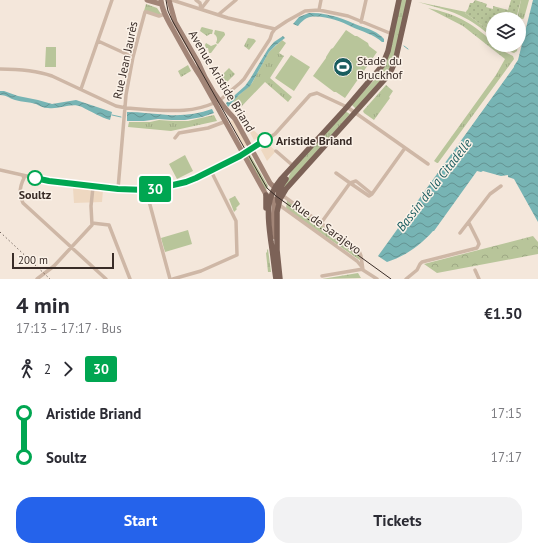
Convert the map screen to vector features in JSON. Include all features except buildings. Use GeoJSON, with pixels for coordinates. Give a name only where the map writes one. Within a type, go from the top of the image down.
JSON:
{"type":"FeatureCollection","features":[{"type":"Feature","properties":{"kind":"main road"},"geometry":{"type":"LineString","coordinates":[[147,0],[161,2]]}},
{"type":"Feature","properties":{"kind":"main road","name":"Avenue Aristide Briand"},"geometry":{"type":"LineString","coordinates":[[169,0],[175,22],[213,90],[224,122],[272,199]]}},
{"type":"Feature","properties":{"kind":"main road"},"geometry":{"type":"LineString","coordinates":[[276,279],[268,216],[272,199],[292,165],[347,107],[382,66],[388,51],[399,0]]}},
{"type":"Feature","properties":{"kind":"main road"},"geometry":{"type":"LineString","coordinates":[[280,279],[276,220],[272,199],[278,191],[285,190],[386,78],[393,67],[397,54],[409,0]]}},
{"type":"Feature","properties":{"kind":"main road","name":"Avenue Aristide Briand"},"geometry":{"type":"LineString","coordinates":[[161,2],[165,14],[192,66],[217,102],[235,119],[270,183],[278,191]]}},
{"type":"Feature","properties":{"kind":"street"},"geometry":{"type":"LineString","coordinates":[[81,89],[112,0]]}},
{"type":"Feature","properties":{"kind":"street"},"geometry":{"type":"LineString","coordinates":[[172,0],[228,18],[275,29]]}},
{"type":"Feature","properties":{"kind":"street"},"geometry":{"type":"LineString","coordinates":[[196,0],[200,3],[201,9]]}},
{"type":"Feature","properties":{"kind":"street"},"geometry":{"type":"LineString","coordinates":[[201,9],[208,0]]}},
{"type":"Feature","properties":{"kind":"street"},"geometry":{"type":"LineString","coordinates":[[218,15],[236,0]]}},
{"type":"Feature","properties":{"kind":"street"},"geometry":{"type":"LineString","coordinates":[[319,10],[321,0]]}},
{"type":"Feature","properties":{"kind":"street"},"geometry":{"type":"LineString","coordinates":[[361,22],[366,0]]}},
{"type":"Feature","properties":{"kind":"street"},"geometry":{"type":"LineString","coordinates":[[0,69],[19,69],[52,76],[125,110],[185,111],[217,102],[240,83],[270,39],[275,29],[305,11],[319,10],[348,16],[392,34]]}},
{"type":"Feature","properties":{"kind":"street","name":"Rue Jean Jaurès"},"geometry":{"type":"LineString","coordinates":[[118,189],[126,95],[139,34],[146,12],[159,16],[165,14]]}},
{"type":"Feature","properties":{"kind":"street"},"geometry":{"type":"LineString","coordinates":[[98,41],[133,58]]}},
{"type":"Feature","properties":{"kind":"street"},"geometry":{"type":"LineString","coordinates":[[251,149],[275,134],[310,95],[320,93],[355,112],[428,164]]}},
{"type":"Feature","properties":{"kind":"street"},"geometry":{"type":"LineString","coordinates":[[175,138],[179,133],[208,128],[224,122]]}},
{"type":"Feature","properties":{"kind":"street"},"geometry":{"type":"LineString","coordinates":[[321,223],[350,183],[356,181],[372,194],[405,148]]}},
{"type":"Feature","properties":{"kind":"street","name":"Avenue Aristide Briand"},"geometry":{"type":"LineString","coordinates":[[243,154],[251,149]]}},
{"type":"Feature","properties":{"kind":"street"},"geometry":{"type":"LineString","coordinates":[[276,151],[292,165]]}},
{"type":"Feature","properties":{"kind":"street"},"geometry":{"type":"LineString","coordinates":[[0,170],[49,181],[93,187],[146,190],[186,182],[243,154]]}},
{"type":"Feature","properties":{"kind":"street"},"geometry":{"type":"LineString","coordinates":[[173,279],[201,271],[237,255],[236,221],[210,171]]}},
{"type":"Feature","properties":{"kind":"street"},"geometry":{"type":"LineString","coordinates":[[336,173],[350,183]]}},
{"type":"Feature","properties":{"kind":"street"},"geometry":{"type":"LineString","coordinates":[[23,176],[24,178],[22,180],[20,194],[23,203],[105,279]]}},
{"type":"Feature","properties":{"kind":"street"},"geometry":{"type":"LineString","coordinates":[[460,233],[490,194],[501,186]]}},
{"type":"Feature","properties":{"kind":"street"},"geometry":{"type":"LineString","coordinates":[[37,279],[54,266],[92,224],[91,206],[93,187]]}},
{"type":"Feature","properties":{"kind":"street"},"geometry":{"type":"LineString","coordinates":[[146,190],[170,279]]}},
{"type":"Feature","properties":{"kind":"street","name":"Rue de Sarajevo"},"geometry":{"type":"LineString","coordinates":[[278,191],[359,252],[361,256],[362,268]]}},
{"type":"Feature","properties":{"kind":"street","name":"Rue de Sarajevo"},"geometry":{"type":"LineString","coordinates":[[272,199],[357,261],[362,268],[377,279]]}},
{"type":"Feature","properties":{"kind":"street"},"geometry":{"type":"LineString","coordinates":[[92,222],[109,225],[130,279]]}},
{"type":"Feature","properties":{"kind":"street"},"geometry":{"type":"LineString","coordinates":[[406,279],[417,270],[422,262],[477,248],[479,244],[469,223]]}},
{"type":"Feature","properties":{"kind":"street"},"geometry":{"type":"LineString","coordinates":[[322,276],[362,268]]}},
{"type":"Feature","properties":{"kind":"street"},"geometry":{"type":"LineString","coordinates":[[475,270],[479,279]]}},
{"type":"Feature","properties":{"kind":"green space"},"geometry":{"type":"Polygon","coordinates":[[[401,0],[407,0],[395,58],[385,77],[356,109],[352,104],[385,66],[401,0]]]}},
{"type":"Feature","properties":{"kind":"green space"},"geometry":{"type":"Polygon","coordinates":[[[475,0],[487,4],[486,7],[493,9],[493,6],[508,10],[511,0],[521,0],[518,12],[486,12],[486,28],[465,13],[470,3],[473,3],[475,0]]]}},
{"type":"Feature","properties":{"kind":"green space"},"geometry":{"type":"Polygon","coordinates":[[[521,0],[529,0],[526,12],[518,12],[521,0]]]}},
{"type":"Feature","properties":{"kind":"green space"},"geometry":{"type":"Polygon","coordinates":[[[418,2],[466,12],[465,13],[486,28],[486,32],[469,20],[448,11],[418,2]]]}},
{"type":"Feature","properties":{"kind":"green space"},"geometry":{"type":"Polygon","coordinates":[[[146,4],[157,8],[161,14],[159,15],[144,11],[146,4]]]}},
{"type":"Feature","properties":{"kind":"green space"},"geometry":{"type":"Polygon","coordinates":[[[428,8],[455,16],[476,28],[486,36],[486,44],[463,26],[428,8]]]}},
{"type":"Feature","properties":{"kind":"green space"},"geometry":{"type":"Polygon","coordinates":[[[202,27],[213,30],[212,34],[207,36],[200,31],[202,27]]]}},
{"type":"Feature","properties":{"kind":"green space"},"geometry":{"type":"Polygon","coordinates":[[[215,30],[224,32],[225,34],[218,44],[216,43],[217,38],[214,34],[215,30]]]}},
{"type":"Feature","properties":{"kind":"green space","name":"Stade du Bruckhof"},"geometry":{"type":"Polygon","coordinates":[[[346,30],[368,43],[369,46],[377,52],[345,98],[334,92],[313,76],[346,30]]]}},
{"type":"Feature","properties":{"kind":"green space"},"geometry":{"type":"Polygon","coordinates":[[[248,38],[256,41],[249,50],[244,46],[248,38]]]}},
{"type":"Feature","properties":{"kind":"green space"},"geometry":{"type":"Polygon","coordinates":[[[282,40],[286,43],[279,53],[284,56],[270,78],[292,97],[288,102],[265,82],[239,109],[233,101],[252,83],[269,52],[282,40]]]}},
{"type":"Feature","properties":{"kind":"green space"},"geometry":{"type":"Polygon","coordinates":[[[206,43],[211,46],[217,45],[211,53],[209,53],[208,48],[206,48],[206,43]]]}},
{"type":"Feature","properties":{"kind":"green space"},"geometry":{"type":"Polygon","coordinates":[[[46,47],[56,47],[56,67],[45,67],[46,47]]]}},
{"type":"Feature","properties":{"kind":"green space"},"geometry":{"type":"Polygon","coordinates":[[[496,52],[505,52],[513,56],[514,59],[438,163],[434,161],[496,75],[505,59],[496,52]]]}},
{"type":"Feature","properties":{"kind":"green space"},"geometry":{"type":"Polygon","coordinates":[[[291,55],[310,67],[294,91],[275,78],[291,55]]]}},
{"type":"Feature","properties":{"kind":"green space"},"geometry":{"type":"Polygon","coordinates":[[[188,65],[191,71],[181,77],[178,71],[188,65]]]}},
{"type":"Feature","properties":{"kind":"green space"},"geometry":{"type":"Polygon","coordinates":[[[229,68],[235,74],[225,84],[221,76],[229,68]]]}},
{"type":"Feature","properties":{"kind":"green space"},"geometry":{"type":"Polygon","coordinates":[[[386,85],[393,91],[389,97],[390,98],[374,120],[363,111],[386,85]]]}},
{"type":"Feature","properties":{"kind":"green space"},"geometry":{"type":"Polygon","coordinates":[[[345,111],[350,114],[284,189],[281,187],[293,168],[345,111]]]}},
{"type":"Feature","properties":{"kind":"green space"},"geometry":{"type":"Polygon","coordinates":[[[214,115],[217,121],[171,131],[128,127],[129,122],[150,122],[159,120],[188,121],[214,115]]]}},
{"type":"Feature","properties":{"kind":"green space"},"geometry":{"type":"Polygon","coordinates":[[[249,153],[268,186],[266,190],[244,156],[249,153]]]}},
{"type":"Feature","properties":{"kind":"green space"},"geometry":{"type":"Polygon","coordinates":[[[185,155],[193,171],[177,179],[169,164],[185,155]]]}},
{"type":"Feature","properties":{"kind":"green space"},"geometry":{"type":"Polygon","coordinates":[[[235,196],[240,204],[234,212],[229,199],[235,196]]]}},
{"type":"Feature","properties":{"kind":"green space"},"geometry":{"type":"Polygon","coordinates":[[[287,200],[359,253],[361,261],[286,209],[287,200]]]}},
{"type":"Feature","properties":{"kind":"green space"},"geometry":{"type":"Polygon","coordinates":[[[188,230],[192,244],[165,252],[161,238],[188,230]]]}},
{"type":"Feature","properties":{"kind":"green space"},"geometry":{"type":"Polygon","coordinates":[[[533,236],[538,242],[538,254],[437,273],[424,264],[533,236]]]}},
{"type":"Feature","properties":{"kind":"green space"},"geometry":{"type":"Polygon","coordinates":[[[268,249],[271,272],[268,272],[266,253],[268,249]]]}},
{"type":"Feature","properties":{"kind":"green space"},"geometry":{"type":"Polygon","coordinates":[[[358,273],[361,278],[322,279],[358,273]]]}},
{"type":"Feature","properties":{"kind":"shaded area","name":"Aristide Briand"},"geometry":{"type":"Polygon","coordinates":[[[233,120],[247,145],[244,147],[230,121],[233,120]]]}},
{"type":"Feature","properties":{"kind":"shaded area"},"geometry":{"type":"Polygon","coordinates":[[[250,127],[260,136],[254,140],[248,129],[250,127]]]}},
{"type":"Feature","properties":{"kind":"shaded area"},"geometry":{"type":"Polygon","coordinates":[[[269,145],[276,151],[267,161],[261,150],[269,145]]]}},
{"type":"Feature","properties":{"kind":"shaded area"},"geometry":{"type":"Polygon","coordinates":[[[73,188],[103,190],[102,202],[74,203],[73,188]]]}},
{"type":"Feature","properties":{"kind":"water","name":"Bassin de la Citadelle"},"geometry":{"type":"Polygon","coordinates":[[[533,0],[538,0],[538,222],[514,179],[508,177],[508,175],[501,176],[483,171],[477,171],[434,231],[412,250],[387,262],[378,256],[514,67],[520,52],[526,52],[526,28],[533,0]]]}},
{"type":"Feature","properties":{"kind":"water"},"geometry":{"type":"Polygon","coordinates":[[[309,13],[335,16],[348,21],[376,33],[384,39],[384,42],[332,19],[310,17],[303,20],[298,26],[293,24],[299,17],[309,13]]]}},
{"type":"Feature","properties":{"kind":"water"},"geometry":{"type":"Polygon","coordinates":[[[283,36],[285,38],[269,52],[250,86],[228,107],[226,103],[245,86],[268,49],[274,42],[283,36]]]}},
{"type":"Feature","properties":{"kind":"water"},"geometry":{"type":"Polygon","coordinates":[[[0,91],[52,104],[76,100],[112,112],[110,120],[82,107],[74,105],[45,108],[36,104],[18,101],[0,95],[0,91]]]}},
{"type":"Feature","properties":{"kind":"water"},"geometry":{"type":"Polygon","coordinates":[[[212,109],[214,113],[185,120],[158,119],[127,121],[127,112],[179,115],[212,109]]]}},
{"type":"Feature","properties":{"kind":"waterway"},"geometry":{"type":"LineString","coordinates":[[404,46],[408,49]]}},
{"type":"Feature","properties":{"kind":"waterway"},"geometry":{"type":"LineString","coordinates":[[112,115],[121,117]]}},
{"type":"Feature","properties":{"kind":"tram line"},"geometry":{"type":"LineString","coordinates":[[166,0],[168,11],[172,20],[267,188],[391,279]]}},
{"type":"Feature","properties":{"kind":"railway"},"geometry":{"type":"LineString","coordinates":[[0,232],[50,279]]}},
{"type":"Feature","properties":{"kind":"bus line","name":"30"},"geometry":{"type":"LineString","coordinates":[[35,178],[49,181],[130,190],[160,188],[196,178],[240,156],[265,140]]}},
{"type":"Feature","properties":{"kind":"place","name":"Stade du Bruckhof"},"geometry":{"type":"Point","coordinates":[343,67]}},
{"type":"Feature","properties":{"kind":"place","name":"Aristide Briand"},"geometry":{"type":"Point","coordinates":[265,140]}},
{"type":"Feature","properties":{"kind":"place","name":"Soultz"},"geometry":{"type":"Point","coordinates":[35,178]}}]}
